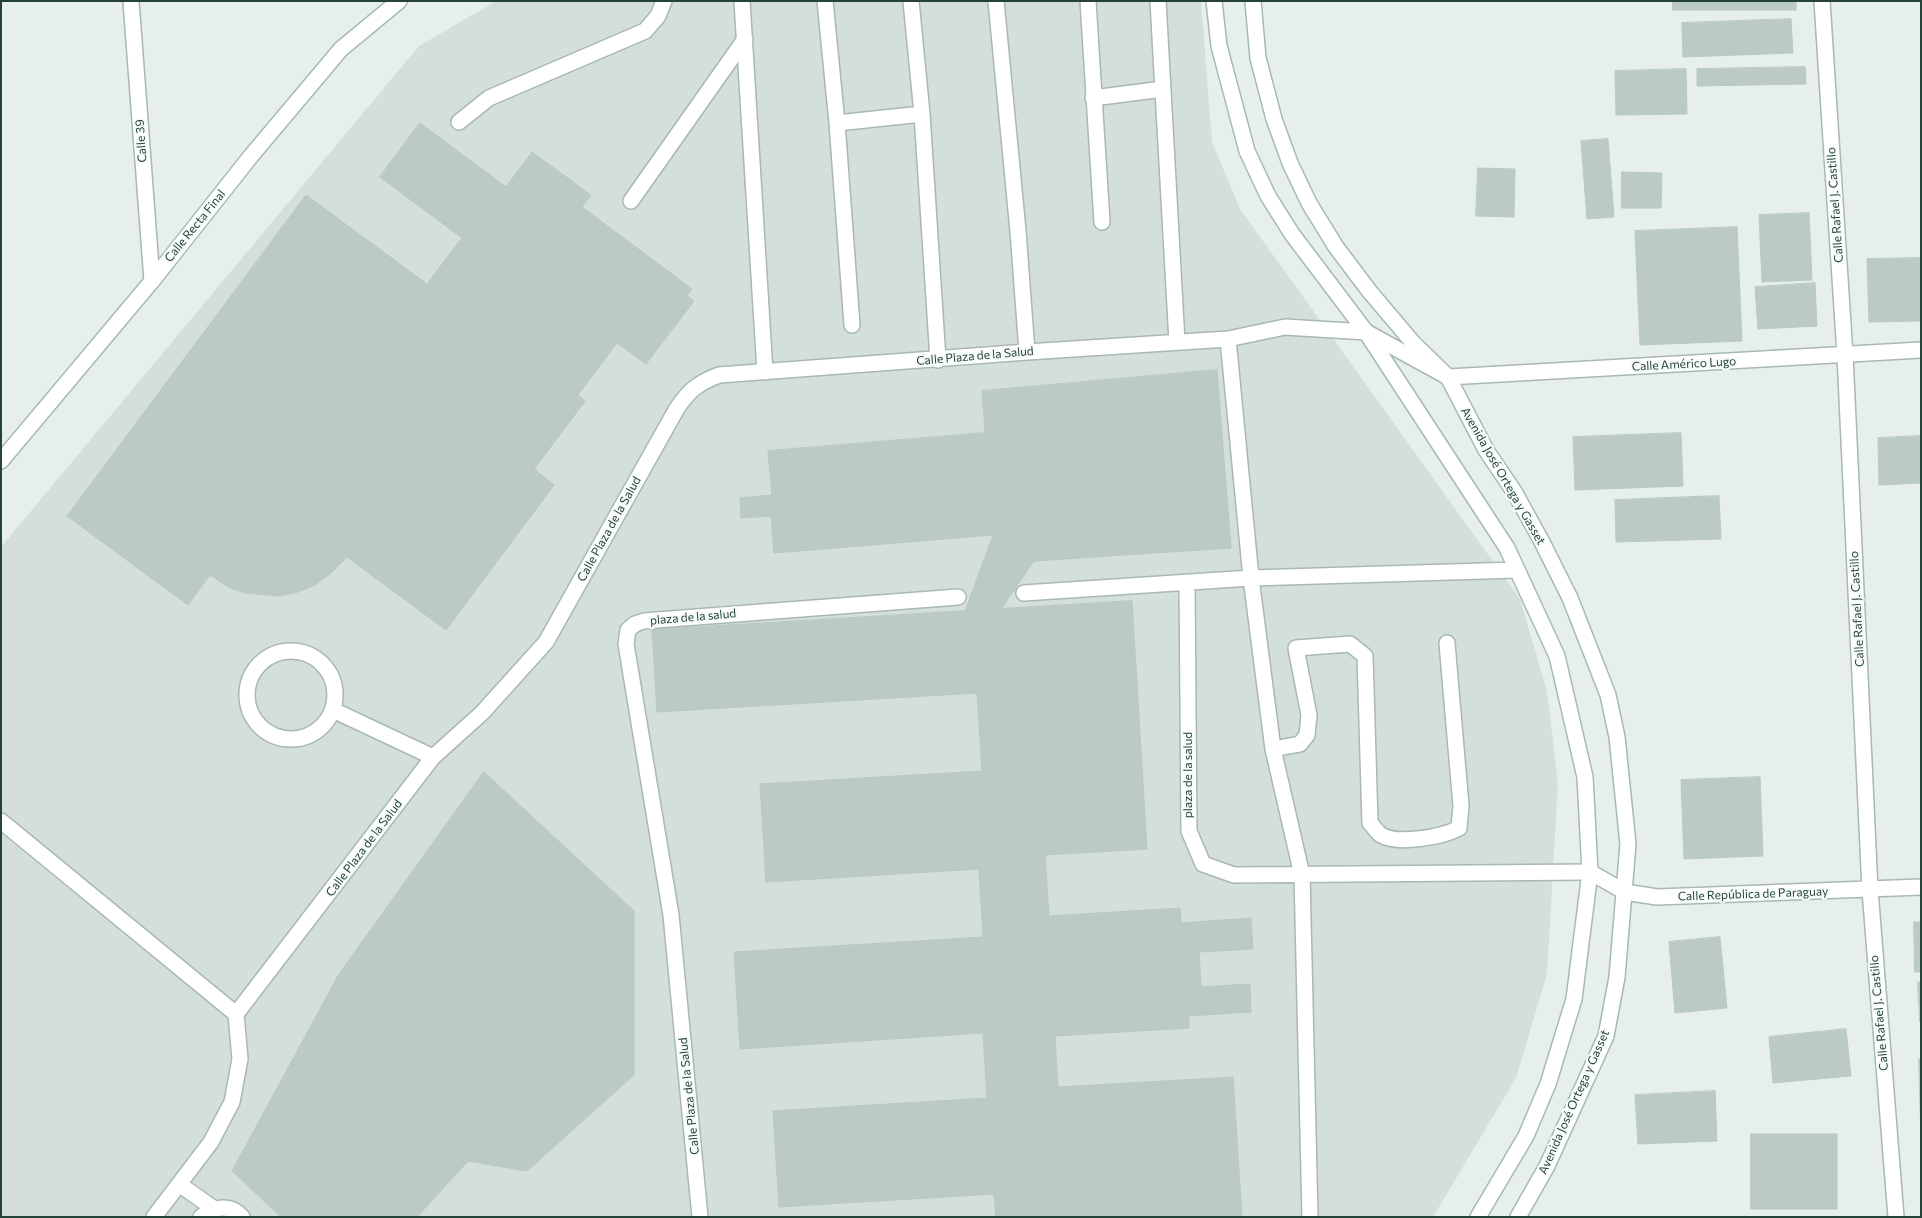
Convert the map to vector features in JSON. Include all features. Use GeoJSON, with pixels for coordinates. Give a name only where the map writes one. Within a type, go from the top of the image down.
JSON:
{"type":"FeatureCollection","features":[{"type":"Feature","properties":{"kind":"street","name":"Calle 39"},"geometry":{"type":"LineString","coordinates":[[131,1],[152,281]]}},
{"type":"Feature","properties":{"kind":"street","name":"Calle Recta Final"},"geometry":{"type":"LineString","coordinates":[[1,461],[152,281],[251,156],[341,49],[398,1]]}},
{"type":"Feature","properties":{"kind":"street"},"geometry":{"type":"LineString","coordinates":[[458,122],[489,98],[645,30],[658,16],[664,1]]}},
{"type":"Feature","properties":{"kind":"street"},"geometry":{"type":"LineString","coordinates":[[742,1],[765,372]]}},
{"type":"Feature","properties":{"kind":"street"},"geometry":{"type":"LineString","coordinates":[[825,1],[837,123],[852,325]]}},
{"type":"Feature","properties":{"kind":"street"},"geometry":{"type":"LineString","coordinates":[[912,1],[922,114],[938,360]]}},
{"type":"Feature","properties":{"kind":"street"},"geometry":{"type":"LineString","coordinates":[[996,1],[1018,231],[1027,352]]}},
{"type":"Feature","properties":{"kind":"street"},"geometry":{"type":"LineString","coordinates":[[1088,1],[1102,222]]}},
{"type":"Feature","properties":{"kind":"street"},"geometry":{"type":"LineString","coordinates":[[1158,1],[1177,342]]}},
{"type":"Feature","properties":{"kind":"street"},"geometry":{"type":"LineString","coordinates":[[1214,1],[1219,46],[1247,151],[1268,196],[1292,234],[1366,332],[1507,548],[1557,656],[1585,777],[1590,872],[1574,999],[1548,1084],[1526,1136],[1478,1217]]}},
{"type":"Feature","properties":{"kind":"street","name":"Avenida José Ortega y Gasset"},"geometry":{"type":"LineString","coordinates":[[1253,1],[1258,58],[1274,119],[1290,163],[1309,203],[1336,247],[1370,292],[1414,344],[1448,377],[1486,450],[1515,493],[1542,542],[1570,598],[1608,695],[1617,737],[1628,844],[1617,978],[1606,1036],[1547,1166],[1518,1217]]}},
{"type":"Feature","properties":{"kind":"street","name":"Calle Rafael J. Castillo"},"geometry":{"type":"LineString","coordinates":[[1822,1],[1845,355],[1870,890],[1896,1217]]}},
{"type":"Feature","properties":{"kind":"street"},"geometry":{"type":"LineString","coordinates":[[631,201],[744,39]]}},
{"type":"Feature","properties":{"kind":"street"},"geometry":{"type":"LineString","coordinates":[[1093,98],[1163,89]]}},
{"type":"Feature","properties":{"kind":"street"},"geometry":{"type":"LineString","coordinates":[[837,123],[922,114]]}},
{"type":"Feature","properties":{"kind":"street","name":"Calle Plaza de la Salud"},"geometry":{"type":"LineString","coordinates":[[236,1014],[433,757],[482,713],[546,642],[685,395],[697,386],[719,375],[1228,339],[1285,327],[1366,332]]}},
{"type":"Feature","properties":{"kind":"street"},"geometry":{"type":"LineString","coordinates":[[1366,332],[1448,377]]}},
{"type":"Feature","properties":{"kind":"street"},"geometry":{"type":"LineString","coordinates":[[1228,339],[1251,578],[1273,749],[1302,875],[1310,1217]]}},
{"type":"Feature","properties":{"kind":"street","name":"Calle Américo Lugo"},"geometry":{"type":"LineString","coordinates":[[1448,377],[1921,350]]}},
{"type":"Feature","properties":{"kind":"street"},"geometry":{"type":"LineString","coordinates":[[1024,593],[1251,578],[1517,570]]}},
{"type":"Feature","properties":{"kind":"street","name":"plaza de la salud"},"geometry":{"type":"LineString","coordinates":[[1187,583],[1189,831],[1203,864],[1234,876],[1590,872]]}},
{"type":"Feature","properties":{"kind":"street","name":"plaza de la salud"},"geometry":{"type":"LineString","coordinates":[[671,915],[626,644],[628,630],[635,624],[644,621],[958,597]]}},
{"type":"Feature","properties":{"kind":"street"},"geometry":{"type":"LineString","coordinates":[[1273,749],[1300,744],[1307,735],[1309,715],[1296,648],[1350,644],[1364,656],[1370,823],[1382,835],[1398,840],[1447,835],[1459,828],[1461,806],[1447,643]]}},
{"type":"Feature","properties":{"kind":"street"},"geometry":{"type":"LineString","coordinates":[[292,650],[305,653],[318,660],[327,670],[333,682],[335,696],[333,710],[326,722],[316,732],[303,738],[289,739],[276,737],[263,730],[254,720],[248,708],[246,694],[248,680],[255,668],[265,658],[292,650]]}},
{"type":"Feature","properties":{"kind":"street"},"geometry":{"type":"LineString","coordinates":[[333,710],[433,757]]}},
{"type":"Feature","properties":{"kind":"street"},"geometry":{"type":"LineString","coordinates":[[1,821],[236,1014],[240,1059],[232,1102],[211,1142],[154,1217]]}},
{"type":"Feature","properties":{"kind":"street","name":"Calle República de Paraguay"},"geometry":{"type":"LineString","coordinates":[[1590,872],[1625,892],[1657,897],[1921,887]]}},
{"type":"Feature","properties":{"kind":"street","name":"Calle Plaza de la Salud"},"geometry":{"type":"LineString","coordinates":[[671,915],[700,1217]]}},
{"type":"Feature","properties":{"kind":"street"},"geometry":{"type":"LineString","coordinates":[[178,1184],[207,1212],[227,1208],[240,1214],[242,1217]]}},
{"type":"Feature","properties":{"kind":"shaded area"},"geometry":{"type":"Polygon","coordinates":[[[496,1],[1201,1],[1212,142],[1240,209],[1520,599],[1547,691],[1558,783],[1547,974],[1516,1078],[1433,1217],[1,1217],[1,547],[419,46],[496,1]]]}},
{"type":"Feature","properties":{"kind":"building"},"geometry":{"type":"Polygon","coordinates":[[[1673,1],[1796,1],[1796,10],[1673,10],[1673,1]]]}},
{"type":"Feature","properties":{"kind":"building"},"geometry":{"type":"Polygon","coordinates":[[[1791,19],[1793,53],[1683,57],[1682,23],[1791,19]]]}},
{"type":"Feature","properties":{"kind":"building"},"geometry":{"type":"Polygon","coordinates":[[[1805,67],[1806,84],[1697,86],[1697,69],[1805,67]]]}},
{"type":"Feature","properties":{"kind":"building"},"geometry":{"type":"Polygon","coordinates":[[[1686,69],[1687,114],[1616,115],[1615,71],[1686,69]]]}},
{"type":"Feature","properties":{"kind":"building"},"geometry":{"type":"Polygon","coordinates":[[[420,123],[506,187],[532,152],[591,195],[582,207],[692,289],[687,296],[694,301],[646,364],[617,343],[578,395],[585,401],[534,469],[554,485],[446,630],[347,557],[330,574],[315,585],[298,592],[279,596],[245,593],[228,587],[210,575],[188,605],[67,516],[306,195],[427,284],[462,238],[380,177],[420,123]]]}},
{"type":"Feature","properties":{"kind":"building"},"geometry":{"type":"Polygon","coordinates":[[[1608,139],[1614,217],[1587,219],[1581,141],[1608,139]]]}},
{"type":"Feature","properties":{"kind":"building"},"geometry":{"type":"Polygon","coordinates":[[[1478,168],[1515,169],[1514,217],[1476,216],[1478,168]]]}},
{"type":"Feature","properties":{"kind":"building"},"geometry":{"type":"Polygon","coordinates":[[[1622,172],[1662,173],[1661,208],[1622,208],[1622,172]]]}},
{"type":"Feature","properties":{"kind":"building"},"geometry":{"type":"Polygon","coordinates":[[[1809,213],[1812,280],[1762,282],[1759,215],[1809,213]]]}},
{"type":"Feature","properties":{"kind":"building"},"geometry":{"type":"Polygon","coordinates":[[[1737,227],[1742,341],[1640,345],[1635,231],[1737,227]]]}},
{"type":"Feature","properties":{"kind":"building"},"geometry":{"type":"Polygon","coordinates":[[[1921,258],[1921,321],[1869,322],[1867,259],[1921,258]]]}},
{"type":"Feature","properties":{"kind":"building"},"geometry":{"type":"Polygon","coordinates":[[[1815,283],[1817,326],[1758,329],[1755,287],[1815,283]]]}},
{"type":"Feature","properties":{"kind":"building"},"geometry":{"type":"Polygon","coordinates":[[[1217,370],[1231,548],[1034,561],[1001,609],[965,611],[993,535],[982,391],[1217,370]]]}},
{"type":"Feature","properties":{"kind":"building"},"geometry":{"type":"Polygon","coordinates":[[[985,433],[993,535],[774,553],[771,516],[741,518],[740,498],[772,495],[768,451],[985,433]]]}},
{"type":"Feature","properties":{"kind":"building"},"geometry":{"type":"Polygon","coordinates":[[[1681,433],[1683,486],[1575,490],[1573,437],[1681,433]]]}},
{"type":"Feature","properties":{"kind":"building"},"geometry":{"type":"Polygon","coordinates":[[[1921,436],[1921,483],[1879,485],[1878,438],[1921,436]]]}},
{"type":"Feature","properties":{"kind":"building"},"geometry":{"type":"Polygon","coordinates":[[[1719,496],[1721,539],[1616,542],[1615,500],[1719,496]]]}},
{"type":"Feature","properties":{"kind":"building"},"geometry":{"type":"Polygon","coordinates":[[[1132,601],[1147,849],[1045,855],[1049,916],[1180,908],[1181,923],[1251,918],[1253,949],[1199,952],[1201,987],[1250,984],[1251,1012],[1189,1016],[1189,1028],[1055,1036],[1058,1087],[1233,1077],[1242,1217],[996,1217],[994,1194],[779,1207],[773,1111],[987,1098],[983,1033],[740,1049],[734,952],[983,937],[979,869],[766,882],[760,784],[982,771],[977,693],[657,712],[652,630],[1132,601]]]}},
{"type":"Feature","properties":{"kind":"building"},"geometry":{"type":"Polygon","coordinates":[[[484,772],[634,911],[634,1075],[527,1171],[468,1161],[417,1217],[281,1217],[232,1171],[339,974],[484,772]]]}},
{"type":"Feature","properties":{"kind":"building"},"geometry":{"type":"Polygon","coordinates":[[[1760,777],[1763,856],[1684,859],[1681,780],[1760,777]]]}},
{"type":"Feature","properties":{"kind":"building"},"geometry":{"type":"Polygon","coordinates":[[[1914,922],[1921,922],[1921,972],[1915,972],[1914,922]]]}},
{"type":"Feature","properties":{"kind":"building"},"geometry":{"type":"Polygon","coordinates":[[[1720,937],[1727,1008],[1675,1013],[1669,942],[1720,937]]]}},
{"type":"Feature","properties":{"kind":"building"},"geometry":{"type":"Polygon","coordinates":[[[1918,982],[1921,982],[1921,1022],[1920,1022],[1918,982]]]}},
{"type":"Feature","properties":{"kind":"building"},"geometry":{"type":"Polygon","coordinates":[[[1846,1029],[1851,1076],[1773,1083],[1769,1037],[1846,1029]]]}},
{"type":"Feature","properties":{"kind":"building"},"geometry":{"type":"Polygon","coordinates":[[[1919,1059],[1921,1059],[1921,1137],[1919,1059]]]}},
{"type":"Feature","properties":{"kind":"building"},"geometry":{"type":"Polygon","coordinates":[[[1715,1091],[1717,1141],[1638,1144],[1635,1095],[1715,1091]]]}},
{"type":"Feature","properties":{"kind":"building"},"geometry":{"type":"Polygon","coordinates":[[[1751,1134],[1837,1134],[1837,1209],[1751,1209],[1751,1134]]]}}]}
